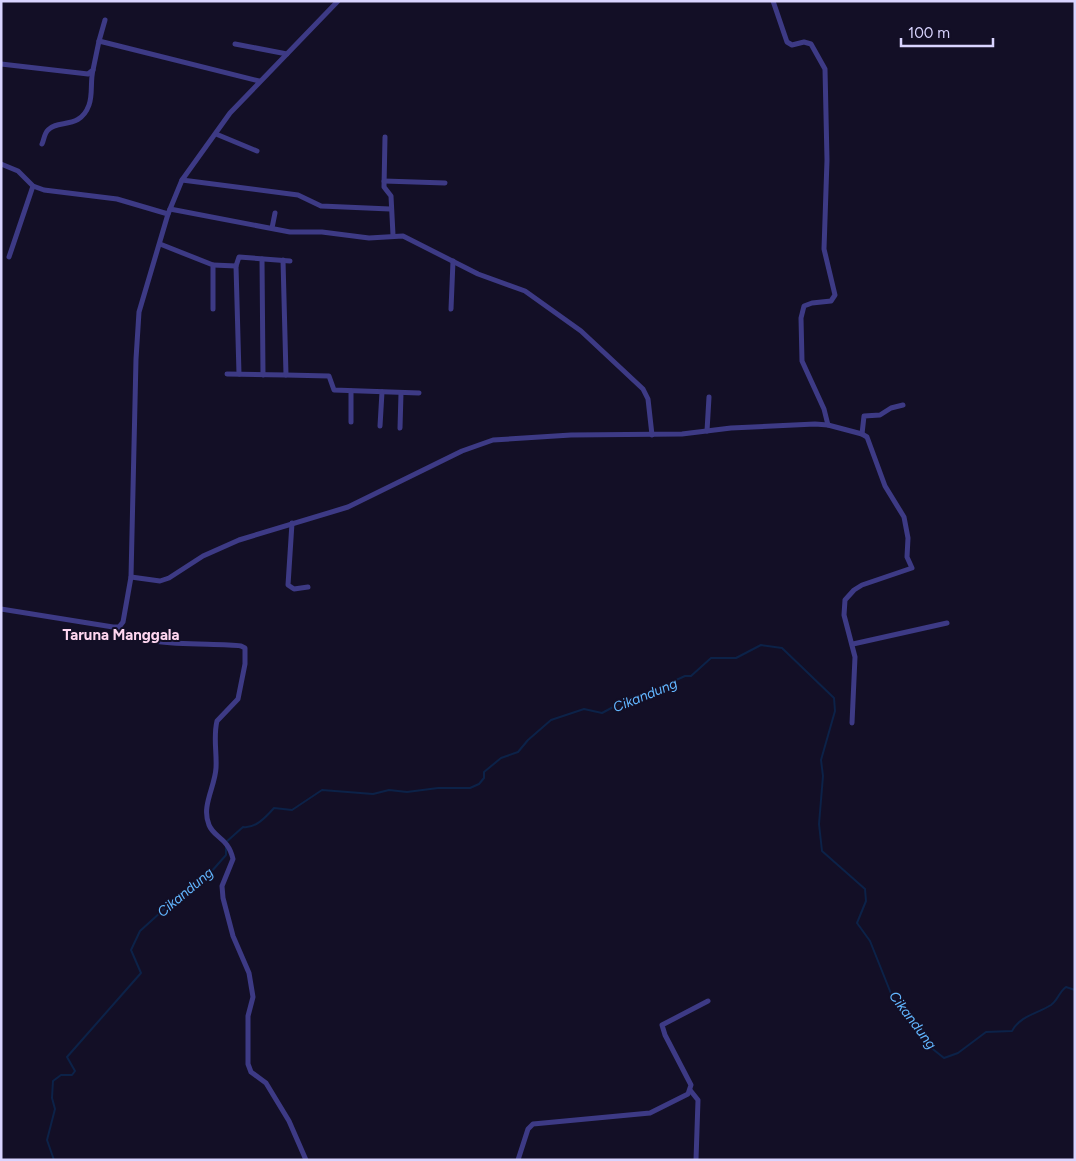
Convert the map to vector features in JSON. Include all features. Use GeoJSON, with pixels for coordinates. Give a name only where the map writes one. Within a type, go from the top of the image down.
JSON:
{"type":"FeatureCollection","features":[{"type":"Feature","properties":{"kind":"street"},"geometry":{"type":"LineString","coordinates":[[1,609],[113,628],[119,627],[126,616],[131,578],[136,359],[139,312],[169,212],[182,180],[216,134],[259,81],[336,3],[329,1]]}},
{"type":"Feature","properties":{"kind":"street"},"geometry":{"type":"LineString","coordinates":[[773,1],[787,42],[792,45],[804,42],[811,44],[825,69],[827,160],[824,249],[835,295],[830,301],[812,302],[804,306],[801,318],[801,350],[803,365],[824,408],[828,425]]}},
{"type":"Feature","properties":{"kind":"street"},"geometry":{"type":"LineString","coordinates":[[42,144],[46,132],[50,128],[70,124],[84,114],[90,100],[93,70],[105,20]]}},
{"type":"Feature","properties":{"kind":"street"},"geometry":{"type":"LineString","coordinates":[[99,41],[259,81]]}},
{"type":"Feature","properties":{"kind":"street"},"geometry":{"type":"LineString","coordinates":[[235,44],[287,54]]}},
{"type":"Feature","properties":{"kind":"street"},"geometry":{"type":"LineString","coordinates":[[1,64],[80,75],[89,74],[93,70]]}},
{"type":"Feature","properties":{"kind":"street"},"geometry":{"type":"LineString","coordinates":[[216,134],[257,150]]}},
{"type":"Feature","properties":{"kind":"street"},"geometry":{"type":"LineString","coordinates":[[385,137],[384,182],[385,189],[391,196],[392,235]]}},
{"type":"Feature","properties":{"kind":"street"},"geometry":{"type":"LineString","coordinates":[[1,164],[18,171],[33,186],[117,199],[169,212],[290,232],[322,232],[368,238],[392,235],[403,236],[478,274],[525,291],[589,338],[643,389],[648,398],[652,435]]}},
{"type":"Feature","properties":{"kind":"street"},"geometry":{"type":"LineString","coordinates":[[182,180],[298,195],[320,206],[390,210]]}},
{"type":"Feature","properties":{"kind":"street"},"geometry":{"type":"LineString","coordinates":[[384,182],[444,183]]}},
{"type":"Feature","properties":{"kind":"street"},"geometry":{"type":"LineString","coordinates":[[9,258],[33,186]]}},
{"type":"Feature","properties":{"kind":"street"},"geometry":{"type":"LineString","coordinates":[[272,228],[275,213]]}},
{"type":"Feature","properties":{"kind":"street"},"geometry":{"type":"LineString","coordinates":[[160,244],[213,265],[236,266]]}},
{"type":"Feature","properties":{"kind":"street"},"geometry":{"type":"LineString","coordinates":[[239,374],[236,266],[239,257],[290,261]]}},
{"type":"Feature","properties":{"kind":"street"},"geometry":{"type":"LineString","coordinates":[[262,259],[263,375]]}},
{"type":"Feature","properties":{"kind":"street"},"geometry":{"type":"LineString","coordinates":[[283,260],[286,376]]}},
{"type":"Feature","properties":{"kind":"street"},"geometry":{"type":"LineString","coordinates":[[451,309],[453,261]]}},
{"type":"Feature","properties":{"kind":"street"},"geometry":{"type":"LineString","coordinates":[[213,265],[213,309]]}},
{"type":"Feature","properties":{"kind":"street"},"geometry":{"type":"LineString","coordinates":[[226,374],[329,376],[334,390],[419,393]]}},
{"type":"Feature","properties":{"kind":"street"},"geometry":{"type":"LineString","coordinates":[[351,422],[352,391]]}},
{"type":"Feature","properties":{"kind":"street"},"geometry":{"type":"LineString","coordinates":[[380,426],[382,392]]}},
{"type":"Feature","properties":{"kind":"street"},"geometry":{"type":"LineString","coordinates":[[400,428],[401,392]]}},
{"type":"Feature","properties":{"kind":"street"},"geometry":{"type":"LineString","coordinates":[[707,431],[709,398]]}},
{"type":"Feature","properties":{"kind":"street"},"geometry":{"type":"LineString","coordinates":[[862,434],[864,416],[880,415],[891,408],[903,405]]}},
{"type":"Feature","properties":{"kind":"street"},"geometry":{"type":"LineString","coordinates":[[131,578],[160,581],[169,578],[215,550],[239,540],[348,507],[462,451],[492,440],[571,435],[652,435],[815,424],[828,425],[862,434],[870,441],[885,486],[904,517],[908,538],[907,557],[912,568],[862,585],[848,596],[843,609],[854,644],[855,665],[852,722]]}},
{"type":"Feature","properties":{"kind":"street"},"geometry":{"type":"LineString","coordinates":[[292,523],[288,585],[294,588],[308,587]]}},
{"type":"Feature","properties":{"kind":"street"},"geometry":{"type":"LineString","coordinates":[[854,644],[947,623]]}},
{"type":"Feature","properties":{"kind":"street"},"geometry":{"type":"LineString","coordinates":[[119,627],[123,632],[150,641],[217,643],[245,648],[245,664],[238,699],[234,705],[219,716],[215,728],[216,769],[207,803],[207,818],[211,829],[228,845],[233,859],[222,886],[223,898],[234,936],[249,973],[253,997],[248,1016],[248,1064],[251,1072],[266,1083],[270,1089],[289,1121],[306,1160]]}},
{"type":"Feature","properties":{"kind":"street"},"geometry":{"type":"LineString","coordinates":[[696,1160],[698,1100],[690,1090],[691,1085],[665,1035],[662,1025],[708,1001]]}},
{"type":"Feature","properties":{"kind":"street"},"geometry":{"type":"LineString","coordinates":[[518,1160],[528,1129],[533,1124],[650,1113],[675,1102],[690,1090]]}},
{"type":"Feature","properties":{"kind":"waterway","name":"Cikandung"},"geometry":{"type":"LineString","coordinates":[[225,843],[243,827],[252,826],[260,822],[274,808],[292,810],[322,790],[373,794],[389,790],[407,792],[438,788],[470,788],[479,784],[484,778],[484,772],[501,758],[518,752],[528,740],[551,720],[584,709],[602,713],[632,697],[652,691],[685,676],[691,676],[711,658],[736,658],[761,645],[782,648],[834,698],[835,711],[821,760],[823,776],[819,824],[822,851],[865,889],[866,901],[857,923],[870,941],[892,996],[929,1046],[944,1058],[958,1053],[986,1032],[1012,1031],[1020,1021],[1051,1005],[1066,987],[1075,990]]}},
{"type":"Feature","properties":{"kind":"waterway","name":"Cikandung"},"geometry":{"type":"LineString","coordinates":[[54,1160],[47,1140],[55,1109],[52,1098],[53,1081],[61,1075],[72,1075],[75,1071],[67,1057],[141,973],[131,950],[140,931],[183,892],[211,872],[226,855],[226,847]]}},
{"type":"Feature","properties":{"kind":"district","name":"Taruna Manggala"},"geometry":{"type":"Point","coordinates":[121,635]}}]}
